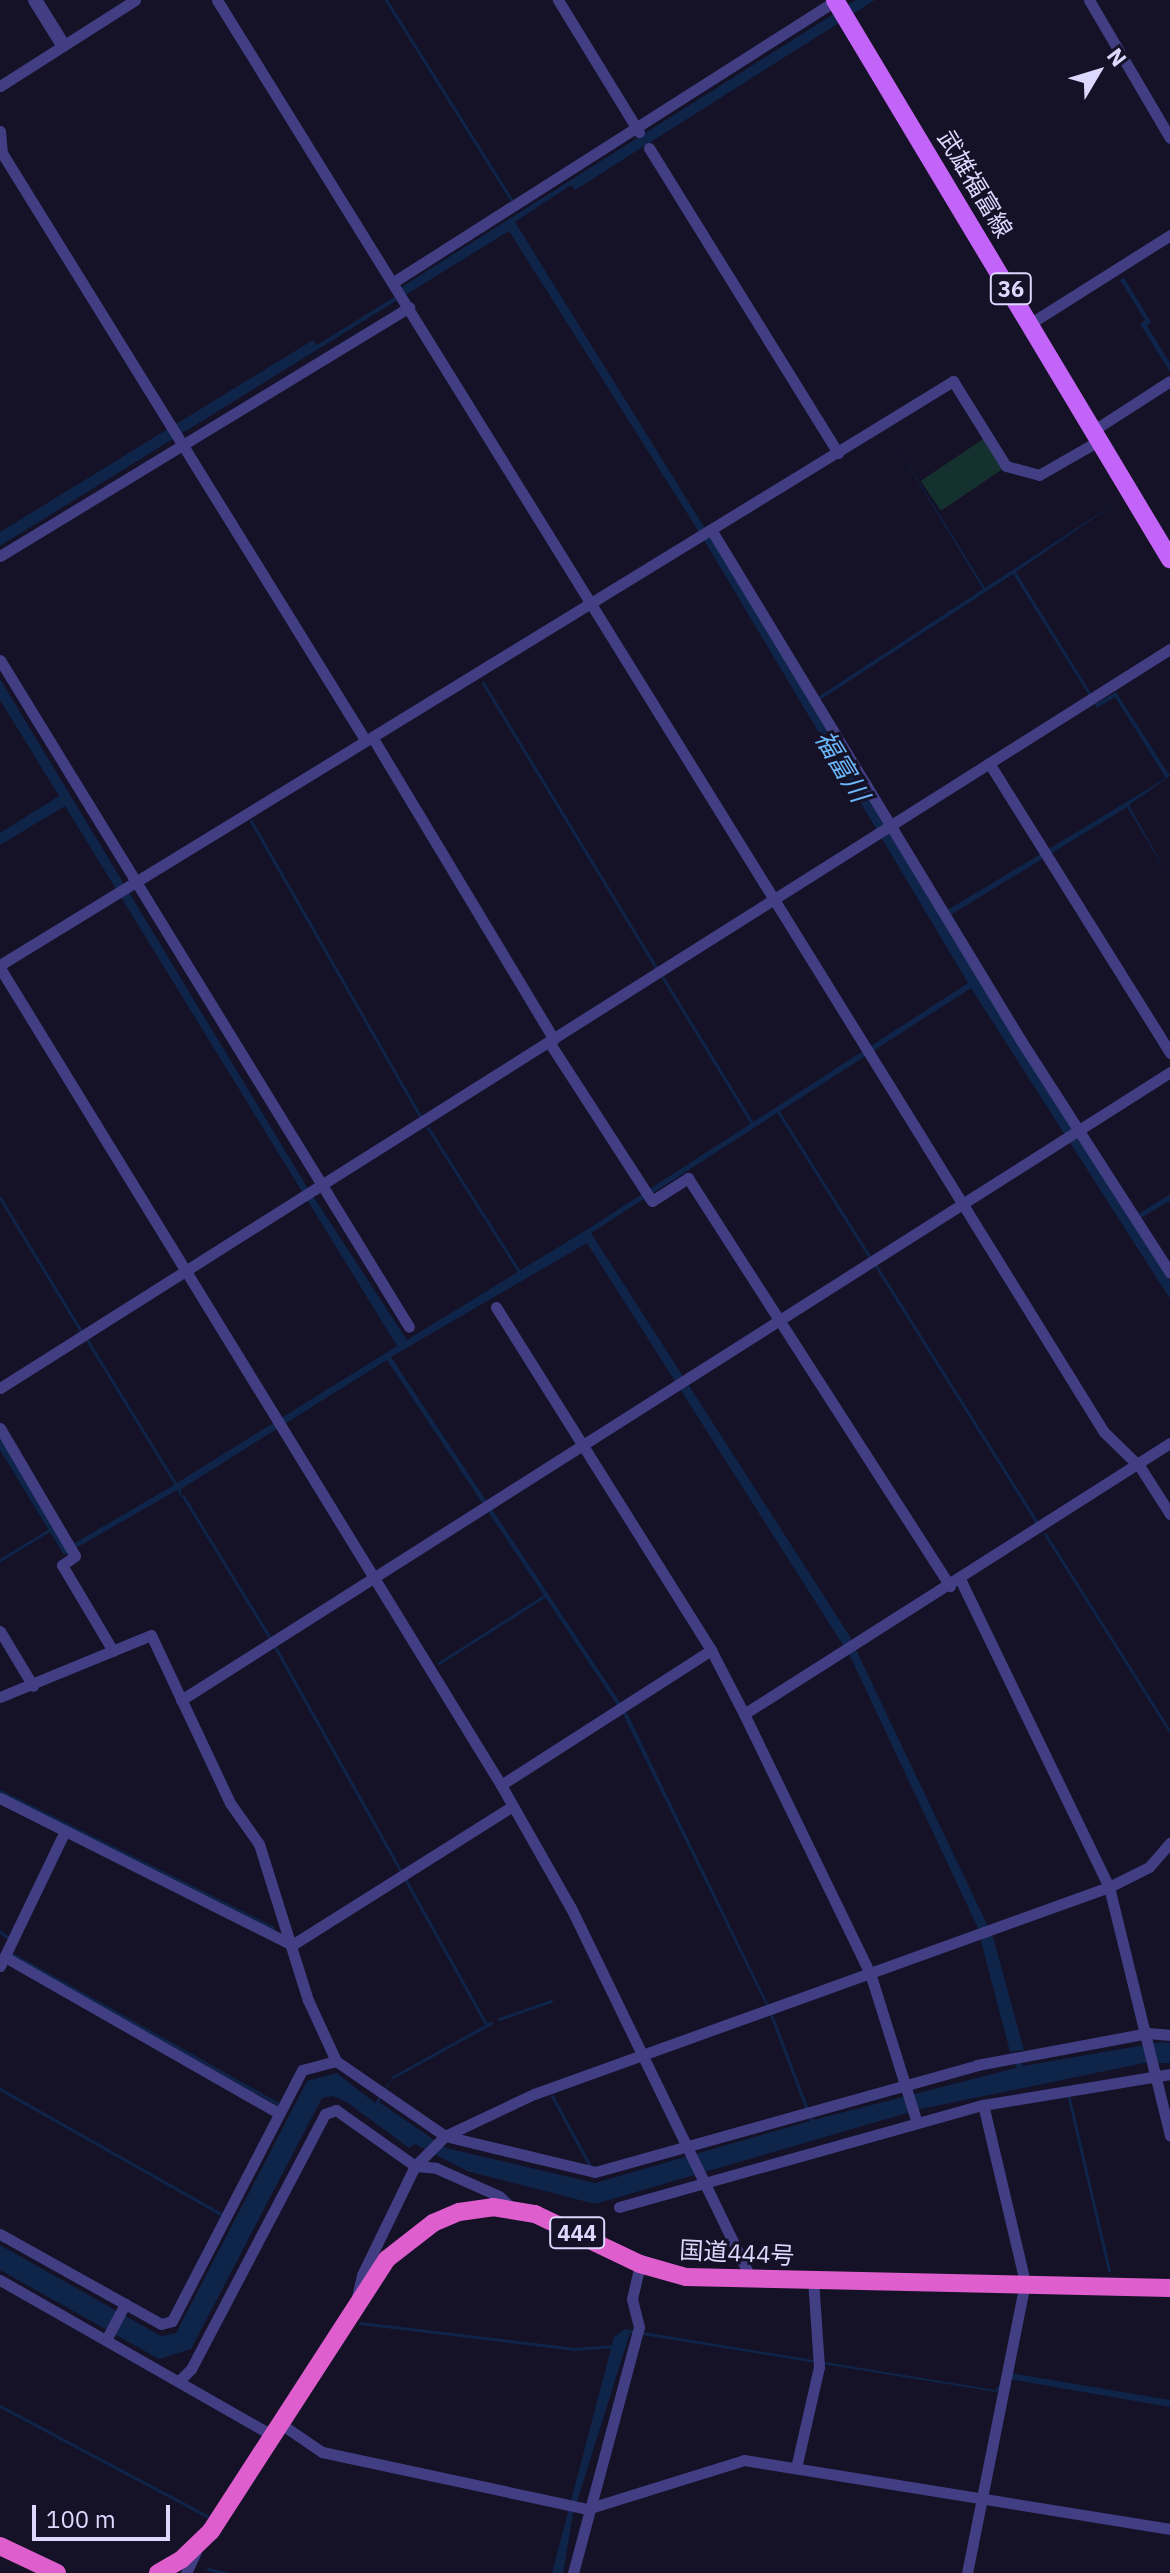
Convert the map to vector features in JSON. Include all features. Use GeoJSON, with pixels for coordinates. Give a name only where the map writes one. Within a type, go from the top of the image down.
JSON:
{"type":"FeatureCollection","features":[{"type":"Feature","properties":{"kind":"highway","name":"国道444号"},"geometry":{"type":"LineString","coordinates":[[158,2573],[199,2544],[278,2430],[387,2259],[433,2223],[459,2212],[512,2208],[556,2222],[640,2264],[686,2277],[1025,2282],[1170,2288]]}},
{"type":"Feature","properties":{"kind":"highway"},"geometry":{"type":"LineString","coordinates":[[0,2546],[57,2573]]}},
{"type":"Feature","properties":{"kind":"main road","name":"武雄福富線"},"geometry":{"type":"LineString","coordinates":[[839,7],[1169,555]]}},
{"type":"Feature","properties":{"kind":"street"},"geometry":{"type":"LineString","coordinates":[[35,0],[63,45]]}},
{"type":"Feature","properties":{"kind":"street"},"geometry":{"type":"LineString","coordinates":[[0,86],[135,0]]}},
{"type":"Feature","properties":{"kind":"street"},"geometry":{"type":"LineString","coordinates":[[217,0],[402,294],[773,901],[1104,1432],[1140,1467],[1170,1514]]}},
{"type":"Feature","properties":{"kind":"street"},"geometry":{"type":"LineString","coordinates":[[558,0],[638,130]]}},
{"type":"Feature","properties":{"kind":"street"},"geometry":{"type":"LineString","coordinates":[[1089,0],[1170,138]]}},
{"type":"Feature","properties":{"kind":"street"},"geometry":{"type":"LineString","coordinates":[[0,556],[177,436],[402,294],[638,130],[839,7]]}},
{"type":"Feature","properties":{"kind":"street"},"geometry":{"type":"LineString","coordinates":[[0,131],[2,153],[369,739],[652,1201],[688,1178],[955,1583],[1109,1887],[1149,2038],[1170,2136]]}},
{"type":"Feature","properties":{"kind":"street"},"geometry":{"type":"LineString","coordinates":[[649,148],[838,453]]}},
{"type":"Feature","properties":{"kind":"street"},"geometry":{"type":"LineString","coordinates":[[1031,323],[1170,235]]}},
{"type":"Feature","properties":{"kind":"street"},"geometry":{"type":"LineString","coordinates":[[751,2279],[571,1908],[501,1785],[377,1576],[186,1272],[0,966],[953,381],[1006,466],[1039,475],[1170,381]]}},
{"type":"Feature","properties":{"kind":"street"},"geometry":{"type":"LineString","coordinates":[[712,531],[889,827],[945,914],[1073,1133],[1170,1273]]}},
{"type":"Feature","properties":{"kind":"street"},"geometry":{"type":"LineString","coordinates":[[0,1388],[1170,649]]}},
{"type":"Feature","properties":{"kind":"street"},"geometry":{"type":"LineString","coordinates":[[0,660],[126,887],[313,1191],[409,1327]]}},
{"type":"Feature","properties":{"kind":"street"},"geometry":{"type":"LineString","coordinates":[[989,763],[1170,1053]]}},
{"type":"Feature","properties":{"kind":"street"},"geometry":{"type":"LineString","coordinates":[[181,1700],[1170,1072]]}},
{"type":"Feature","properties":{"kind":"street"},"geometry":{"type":"LineString","coordinates":[[496,1307],[711,1650],[870,1973],[915,2118]]}},
{"type":"Feature","properties":{"kind":"street"},"geometry":{"type":"LineString","coordinates":[[0,1428],[71,1549],[62,1565],[113,1651]]}},
{"type":"Feature","properties":{"kind":"street"},"geometry":{"type":"LineString","coordinates":[[744,1714],[1140,1467],[1170,1443]]}},
{"type":"Feature","properties":{"kind":"street"},"geometry":{"type":"LineString","coordinates":[[0,1631],[33,1686]]}},
{"type":"Feature","properties":{"kind":"street"},"geometry":{"type":"LineString","coordinates":[[0,1697],[151,1635],[230,1803],[259,1844],[308,2000],[336,2061],[445,2136],[595,2172],[906,2089],[977,2065],[1170,2035]]}},
{"type":"Feature","properties":{"kind":"street"},"geometry":{"type":"LineString","coordinates":[[501,1785],[711,1650]]}},
{"type":"Feature","properties":{"kind":"street"},"geometry":{"type":"LineString","coordinates":[[0,1798],[292,1945]]}},
{"type":"Feature","properties":{"kind":"street"},"geometry":{"type":"LineString","coordinates":[[292,1945],[513,1806]]}},
{"type":"Feature","properties":{"kind":"street"},"geometry":{"type":"LineString","coordinates":[[65,1831],[4,1952],[281,2108]]}},
{"type":"Feature","properties":{"kind":"street"},"geometry":{"type":"LineString","coordinates":[[355,2305],[362,2275],[418,2162],[445,2136],[534,2094],[1109,1887],[1149,1867],[1170,1843]]}},
{"type":"Feature","properties":{"kind":"street"},"geometry":{"type":"LineString","coordinates":[[0,2234],[161,2324],[172,2321],[302,2070],[336,2061]]}},
{"type":"Feature","properties":{"kind":"street"},"geometry":{"type":"LineString","coordinates":[[619,2207],[915,2118],[1155,2068],[1170,2074]]}},
{"type":"Feature","properties":{"kind":"street"},"geometry":{"type":"LineString","coordinates":[[967,2573],[1002,2384],[1025,2282],[983,2105]]}},
{"type":"Feature","properties":{"kind":"street"},"geometry":{"type":"LineString","coordinates":[[179,2381],[191,2369],[325,2114],[336,2110],[350,2114],[418,2162],[499,2196],[512,2208]]}},
{"type":"Feature","properties":{"kind":"street"},"geometry":{"type":"LineString","coordinates":[[573,2573],[577,2507],[637,2332],[632,2299],[640,2264]]}},
{"type":"Feature","properties":{"kind":"street"},"geometry":{"type":"LineString","coordinates":[[0,2280],[179,2381],[322,2452],[577,2507],[744,2460],[1170,2529]]}},
{"type":"Feature","properties":{"kind":"street"},"geometry":{"type":"LineString","coordinates":[[796,2468],[819,2362],[813,2280]]}},
{"type":"Feature","properties":{"kind":"street"},"geometry":{"type":"LineString","coordinates":[[106,2340],[125,2304]]}},
{"type":"Feature","properties":{"kind":"street"},"geometry":{"type":"LineString","coordinates":[[186,2573],[199,2544]]}},
{"type":"Feature","properties":{"kind":"green space"},"geometry":{"type":"Polygon","coordinates":[[[983,439],[1003,469],[941,511],[921,481],[983,439]]]}},
{"type":"Feature","properties":{"kind":"water","name":"福富川"},"geometry":{"type":"Polygon","coordinates":[[[856,0],[875,0],[575,190],[571,185],[515,222],[812,701],[983,589],[888,432],[985,588],[1123,498],[1016,572],[1097,703],[1116,692],[1170,776],[1129,805],[1170,879],[1127,807],[949,916],[1137,1215],[1170,1194],[1170,1201],[1132,1223],[1170,1282],[1170,1299],[971,988],[591,1233],[849,1635],[993,1937],[1024,2050],[1010,2052],[977,1926],[850,1656],[587,1243],[391,1357],[627,1713],[772,2012],[813,2120],[1016,2068],[1015,2061],[1021,2060],[1023,2066],[1162,2042],[1170,2043],[1170,2063],[1144,2063],[921,2109],[595,2204],[467,2171],[415,2144],[409,2148],[348,2103],[333,2096],[322,2098],[191,2349],[159,2359],[0,2270],[0,2245],[161,2336],[176,2333],[307,2081],[337,2073],[375,2103],[395,2074],[379,2102],[446,2148],[595,2183],[810,2121],[767,2007],[623,1714],[387,1360],[181,1489],[182,1498],[177,1490],[64,1555],[0,1450],[0,1438],[73,1544],[174,1485],[172,1476],[177,1483],[397,1346],[65,806],[0,845],[0,833],[59,796],[0,700],[0,679],[307,1187],[407,1340],[591,1227],[968,983],[704,540],[509,231],[0,546],[0,532],[313,340],[317,345],[396,296],[403,286],[856,0]],[[1013,574],[814,704],[946,911],[1166,778],[1115,697],[1097,708],[1013,574]]]}},
{"type":"Feature","properties":{"kind":"water"},"geometry":{"type":"Polygon","coordinates":[[[1124,278],[1151,322],[1147,326],[1170,363],[1170,372],[1140,324],[1145,320],[1120,280],[1124,278]]]}},
{"type":"Feature","properties":{"kind":"water"},"geometry":{"type":"Polygon","coordinates":[[[625,2329],[995,2390],[1010,2373],[1170,2400],[1170,2407],[1009,2379],[996,2392],[630,2333],[573,2514],[563,2573],[552,2573],[614,2337],[625,2329]]]}},
{"type":"Feature","properties":{"kind":"waterway"},"geometry":{"type":"LineString","coordinates":[[386,0],[511,199]]}},
{"type":"Feature","properties":{"kind":"waterway"},"geometry":{"type":"LineString","coordinates":[[483,683],[656,967]]}},
{"type":"Feature","properties":{"kind":"waterway"},"geometry":{"type":"LineString","coordinates":[[251,821],[420,1116]]}},
{"type":"Feature","properties":{"kind":"waterway"},"geometry":{"type":"LineString","coordinates":[[663,978],[753,1125]]}},
{"type":"Feature","properties":{"kind":"waterway"},"geometry":{"type":"LineString","coordinates":[[777,1110],[869,1256]]}},
{"type":"Feature","properties":{"kind":"waterway"},"geometry":{"type":"LineString","coordinates":[[428,1128],[520,1273]]}},
{"type":"Feature","properties":{"kind":"waterway"},"geometry":{"type":"LineString","coordinates":[[0,1198],[81,1331]]}},
{"type":"Feature","properties":{"kind":"waterway"},"geometry":{"type":"LineString","coordinates":[[876,1266],[1038,1524]]}},
{"type":"Feature","properties":{"kind":"waterway"},"geometry":{"type":"LineString","coordinates":[[87,1340],[173,1480]]}},
{"type":"Feature","properties":{"kind":"waterway"},"geometry":{"type":"LineString","coordinates":[[183,1496],[270,1638]]}},
{"type":"Feature","properties":{"kind":"waterway"},"geometry":{"type":"LineString","coordinates":[[0,1560],[51,1529]]}},
{"type":"Feature","properties":{"kind":"waterway"},"geometry":{"type":"LineString","coordinates":[[1045,1534],[1170,1732]]}},
{"type":"Feature","properties":{"kind":"waterway"},"geometry":{"type":"LineString","coordinates":[[439,1663],[544,1596]]}},
{"type":"Feature","properties":{"kind":"waterway"},"geometry":{"type":"LineString","coordinates":[[275,1647],[400,1870]]}},
{"type":"Feature","properties":{"kind":"waterway"},"geometry":{"type":"LineString","coordinates":[[0,1791],[273,1928]]}},
{"type":"Feature","properties":{"kind":"waterway"},"geometry":{"type":"LineString","coordinates":[[405,1879],[486,2024]]}},
{"type":"Feature","properties":{"kind":"waterway"},"geometry":{"type":"LineString","coordinates":[[0,1932],[9,1938]]}},
{"type":"Feature","properties":{"kind":"waterway"},"geometry":{"type":"LineString","coordinates":[[12,1954],[280,2105]]}},
{"type":"Feature","properties":{"kind":"waterway"},"geometry":{"type":"LineString","coordinates":[[499,2019],[551,2001]]}},
{"type":"Feature","properties":{"kind":"waterway"},"geometry":{"type":"LineString","coordinates":[[393,2077],[491,2023]]}},
{"type":"Feature","properties":{"kind":"waterway"},"geometry":{"type":"LineString","coordinates":[[0,2089],[221,2214]]}},
{"type":"Feature","properties":{"kind":"waterway"},"geometry":{"type":"LineString","coordinates":[[1068,2094],[1109,2270]]}},
{"type":"Feature","properties":{"kind":"waterway"},"geometry":{"type":"LineString","coordinates":[[552,2096],[590,2166]]}},
{"type":"Feature","properties":{"kind":"waterway"},"geometry":{"type":"LineString","coordinates":[[360,2323],[574,2349],[614,2346]]}},
{"type":"Feature","properties":{"kind":"waterway"},"geometry":{"type":"LineString","coordinates":[[0,2406],[207,2516]]}},
{"type":"Feature","properties":{"kind":"waterway"},"geometry":{"type":"LineString","coordinates":[[208,2569],[226,2573]]}}]}
